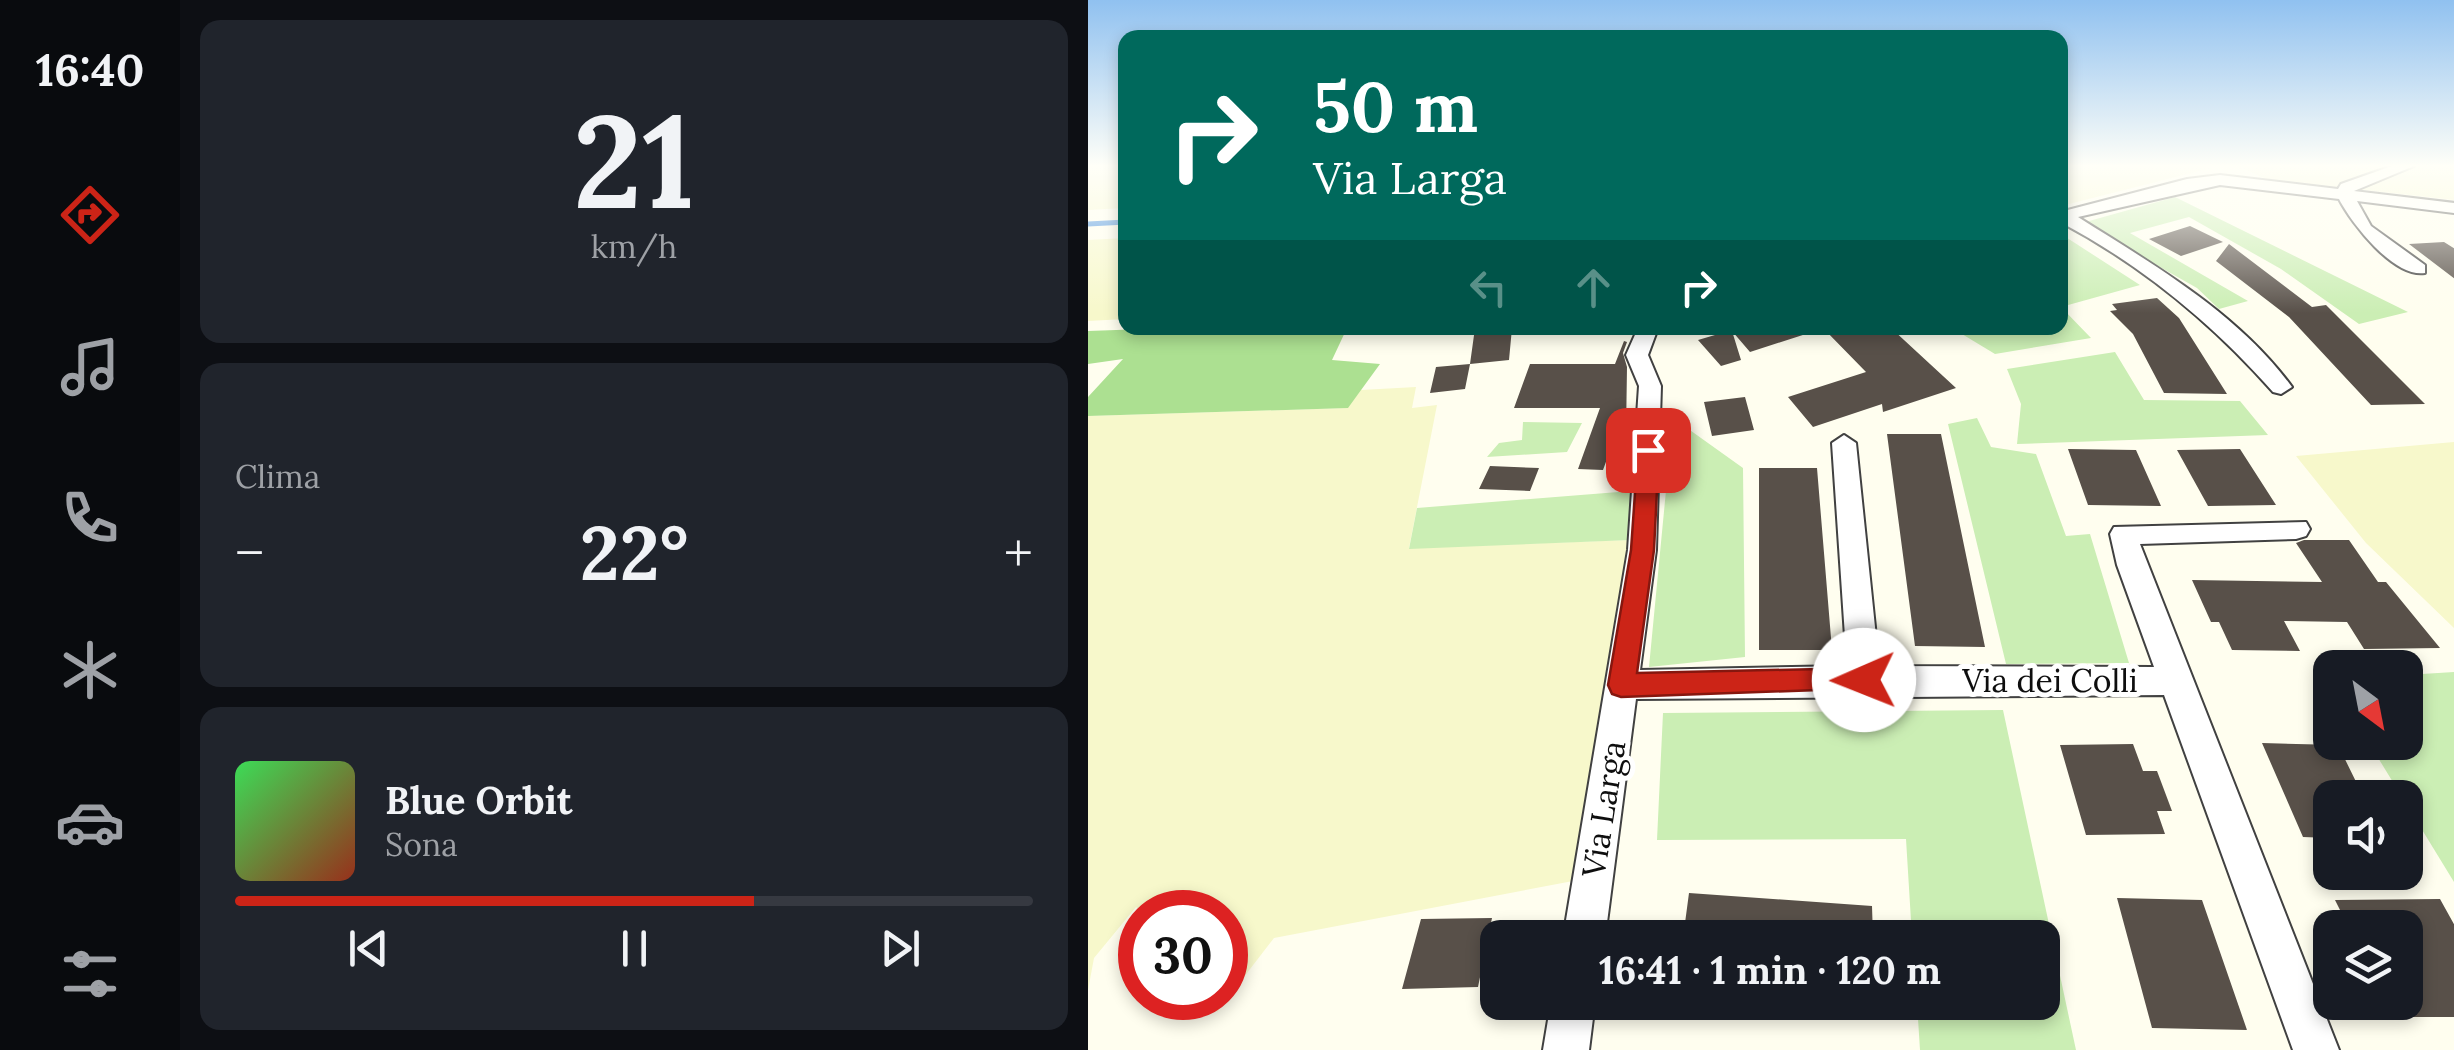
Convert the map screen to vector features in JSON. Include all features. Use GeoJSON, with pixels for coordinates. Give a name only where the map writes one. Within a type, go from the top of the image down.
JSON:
{"type":"FeatureCollection","features":[{"type":"Feature","properties":{"kind":"street"},"geometry":{"type":"LineString","coordinates":[[2356,215],[2364,229],[2418,269]]}},
{"type":"Feature","properties":{"kind":"street"},"geometry":{"type":"LineString","coordinates":[[2068,221],[2180,288],[2230,329],[2280,387]]}},
{"type":"Feature","properties":{"kind":"street","name":"Via Larga"},"geometry":{"type":"LineString","coordinates":[[1587,920],[1642,550],[1651,417],[1650,386],[1637,355],[1642,335]]}},
{"type":"Feature","properties":{"kind":"street"},"geometry":{"type":"LineString","coordinates":[[1844,442],[1864,680]]}},
{"type":"Feature","properties":{"kind":"street","name":"Via dei Colli"},"geometry":{"type":"LineString","coordinates":[[2296,530],[2124,534],[2175,682],[2316,1050]]}},
{"type":"Feature","properties":{"kind":"street","name":"Via dei Colli"},"geometry":{"type":"LineString","coordinates":[[1621,685],[1864,680],[2175,682]]}},
{"type":"Feature","properties":{"kind":"street"},"geometry":{"type":"LineString","coordinates":[[1566,1050],[1571,1020]]}},
{"type":"Feature","properties":{"kind":"green space"},"geometry":{"type":"Polygon","coordinates":[[[2111,215],[2211,215],[2408,312],[2359,324],[2281,269],[2189,217],[2130,233],[2248,301],[2219,309],[2197,288],[2082,223],[2111,215]]]}},
{"type":"Feature","properties":{"kind":"green space"},"geometry":{"type":"Polygon","coordinates":[[[1118,238],[1118,319],[1088,321],[1088,240],[1118,238]]]}},
{"type":"Feature","properties":{"kind":"green space"},"geometry":{"type":"Polygon","coordinates":[[[2068,239],[2140,285],[2068,305],[2068,239]]]}},
{"type":"Feature","properties":{"kind":"green space"},"geometry":{"type":"Polygon","coordinates":[[[2068,314],[2091,338],[1995,354],[1964,335],[2068,335],[2068,314]]]}},
{"type":"Feature","properties":{"kind":"green space"},"geometry":{"type":"Polygon","coordinates":[[[1118,330],[1118,335],[1344,335],[1332,360],[1380,364],[1348,408],[1088,416],[1088,397],[1123,359],[1088,364],[1088,331],[1118,330]]]}},
{"type":"Feature","properties":{"kind":"green space"},"geometry":{"type":"Polygon","coordinates":[[[2115,352],[2144,400],[2240,401],[2268,435],[2017,444],[2021,404],[2007,369],[2115,352]]]}},
{"type":"Feature","properties":{"kind":"green space"},"geometry":{"type":"Polygon","coordinates":[[[1416,387],[1412,408],[1437,405],[1409,548],[1631,540],[1573,881],[1274,938],[1248,972],[1248,890],[1118,890],[1118,929],[1094,958],[1088,990],[1088,416],[1347,408],[1361,390],[1416,387]]]}},
{"type":"Feature","properties":{"kind":"green space"},"geometry":{"type":"Polygon","coordinates":[[[1673,418],[1743,468],[1745,657],[1649,667],[1673,418]]]}},
{"type":"Feature","properties":{"kind":"green space"},"geometry":{"type":"Polygon","coordinates":[[[1977,418],[1991,447],[2036,454],[2066,536],[2090,534],[2129,663],[2006,664],[1948,424],[1977,418]]]}},
{"type":"Feature","properties":{"kind":"green space"},"geometry":{"type":"Polygon","coordinates":[[[1523,422],[1582,423],[1567,452],[1487,457],[1499,443],[1522,440],[1523,422]]]}},
{"type":"Feature","properties":{"kind":"green space"},"geometry":{"type":"Polygon","coordinates":[[[2454,442],[2454,628],[2366,543],[2296,456],[2454,442]]]}},
{"type":"Feature","properties":{"kind":"green space"},"geometry":{"type":"Polygon","coordinates":[[[1631,491],[1631,540],[1409,549],[1417,508],[1631,491]]]}},
{"type":"Feature","properties":{"kind":"green space"},"geometry":{"type":"Polygon","coordinates":[[[2455,672],[2454,882],[2423,831],[2423,780],[2392,780],[2379,760],[2423,760],[2423,674],[2455,672]]]}},
{"type":"Feature","properties":{"kind":"green space"},"geometry":{"type":"Polygon","coordinates":[[[2003,710],[2048,920],[1911,920],[1906,839],[1657,840],[1663,713],[2003,710]]]}},
{"type":"Feature","properties":{"kind":"green space"},"geometry":{"type":"Polygon","coordinates":[[[2060,975],[2076,1050],[1920,1050],[1918,1020],[2060,1020],[2060,975]]]}},
{"type":"Feature","properties":{"kind":"building"},"geometry":{"type":"Polygon","coordinates":[[[2190,226],[2223,242],[2181,256],[2149,239],[2190,226]]]}},
{"type":"Feature","properties":{"kind":"building"},"geometry":{"type":"Polygon","coordinates":[[[2444,242],[2455,249],[2455,279],[2409,244],[2444,242]]]}},
{"type":"Feature","properties":{"kind":"building"},"geometry":{"type":"Polygon","coordinates":[[[2229,244],[2312,307],[2326,305],[2425,404],[2371,405],[2289,317],[2216,261],[2229,244]]]}},
{"type":"Feature","properties":{"kind":"building"},"geometry":{"type":"Polygon","coordinates":[[[2157,298],[2179,318],[2227,394],[2164,393],[2133,334],[2110,311],[2117,310],[2112,304],[2157,298]]]}},
{"type":"Feature","properties":{"kind":"building"},"geometry":{"type":"Polygon","coordinates":[[[1474,335],[1511,335],[1509,360],[1470,364],[1474,335]]]}},
{"type":"Feature","properties":{"kind":"building"},"geometry":{"type":"Polygon","coordinates":[[[1733,335],[1741,360],[1721,366],[1698,340],[1733,335]]]}},
{"type":"Feature","properties":{"kind":"building"},"geometry":{"type":"Polygon","coordinates":[[[1735,335],[1803,335],[1750,352],[1735,335]]]}},
{"type":"Feature","properties":{"kind":"building"},"geometry":{"type":"Polygon","coordinates":[[[1830,335],[1899,335],[1956,388],[1883,412],[1882,404],[1813,427],[1788,397],[1866,372],[1830,335]]]}},
{"type":"Feature","properties":{"kind":"building"},"geometry":{"type":"Polygon","coordinates":[[[1624,341],[1626,434],[1619,459],[1607,459],[1603,470],[1578,469],[1600,408],[1514,408],[1530,364],[1615,364],[1624,341]]]}},
{"type":"Feature","properties":{"kind":"building"},"geometry":{"type":"Polygon","coordinates":[[[1470,364],[1465,389],[1430,393],[1436,367],[1470,364]]]}},
{"type":"Feature","properties":{"kind":"building"},"geometry":{"type":"Polygon","coordinates":[[[1745,397],[1754,430],[1712,436],[1704,402],[1745,397]]]}},
{"type":"Feature","properties":{"kind":"building"},"geometry":{"type":"Polygon","coordinates":[[[1887,434],[1941,434],[1985,647],[1915,646],[1887,434]]]}},
{"type":"Feature","properties":{"kind":"building"},"geometry":{"type":"Polygon","coordinates":[[[2068,449],[2136,450],[2161,506],[2088,505],[2068,449]]]}},
{"type":"Feature","properties":{"kind":"building"},"geometry":{"type":"Polygon","coordinates":[[[2240,449],[2276,505],[2208,506],[2177,450],[2240,449]]]}},
{"type":"Feature","properties":{"kind":"building"},"geometry":{"type":"Polygon","coordinates":[[[1490,466],[1539,468],[1530,491],[1479,489],[1490,466]]]}},
{"type":"Feature","properties":{"kind":"building"},"geometry":{"type":"Polygon","coordinates":[[[1759,468],[1817,468],[1832,650],[1759,650],[1759,468]]]}},
{"type":"Feature","properties":{"kind":"building"},"geometry":{"type":"Polygon","coordinates":[[[2349,540],[2378,582],[2386,582],[2440,648],[2364,649],[2347,622],[2284,621],[2300,651],[2232,650],[2219,622],[2211,622],[2192,580],[2322,582],[2296,543],[2349,540]]]}},
{"type":"Feature","properties":{"kind":"building"},"geometry":{"type":"Polygon","coordinates":[[[2262,743],[2313,744],[2313,760],[2345,760],[2355,780],[2313,780],[2313,837],[2303,837],[2262,743]]]}},
{"type":"Feature","properties":{"kind":"building"},"geometry":{"type":"Polygon","coordinates":[[[2133,744],[2143,771],[2157,771],[2172,811],[2157,811],[2165,834],[2086,835],[2060,745],[2133,744]]]}},
{"type":"Feature","properties":{"kind":"building"},"geometry":{"type":"Polygon","coordinates":[[[1689,893],[1872,906],[1872,920],[1685,920],[1689,893]]]}},
{"type":"Feature","properties":{"kind":"building"},"geometry":{"type":"Polygon","coordinates":[[[2117,898],[2202,900],[2247,1030],[2152,1028],[2117,898]]]}},
{"type":"Feature","properties":{"kind":"building"},"geometry":{"type":"Polygon","coordinates":[[[2440,899],[2455,926],[2455,1017],[2423,1017],[2423,910],[2340,910],[2335,900],[2440,899]]]}},
{"type":"Feature","properties":{"kind":"building"},"geometry":{"type":"Polygon","coordinates":[[[1492,918],[1480,920],[1478,987],[1402,989],[1421,919],[1492,918]]]}},
{"type":"Feature","properties":{"kind":"waterway"},"geometry":{"type":"LineString","coordinates":[[1088,224],[1118,222]]}},
{"type":"Feature","properties":{"kind":"route"},"geometry":{"type":"LineString","coordinates":[[1648,450],[1642,550],[1621,685],[1864,680]]}}]}
